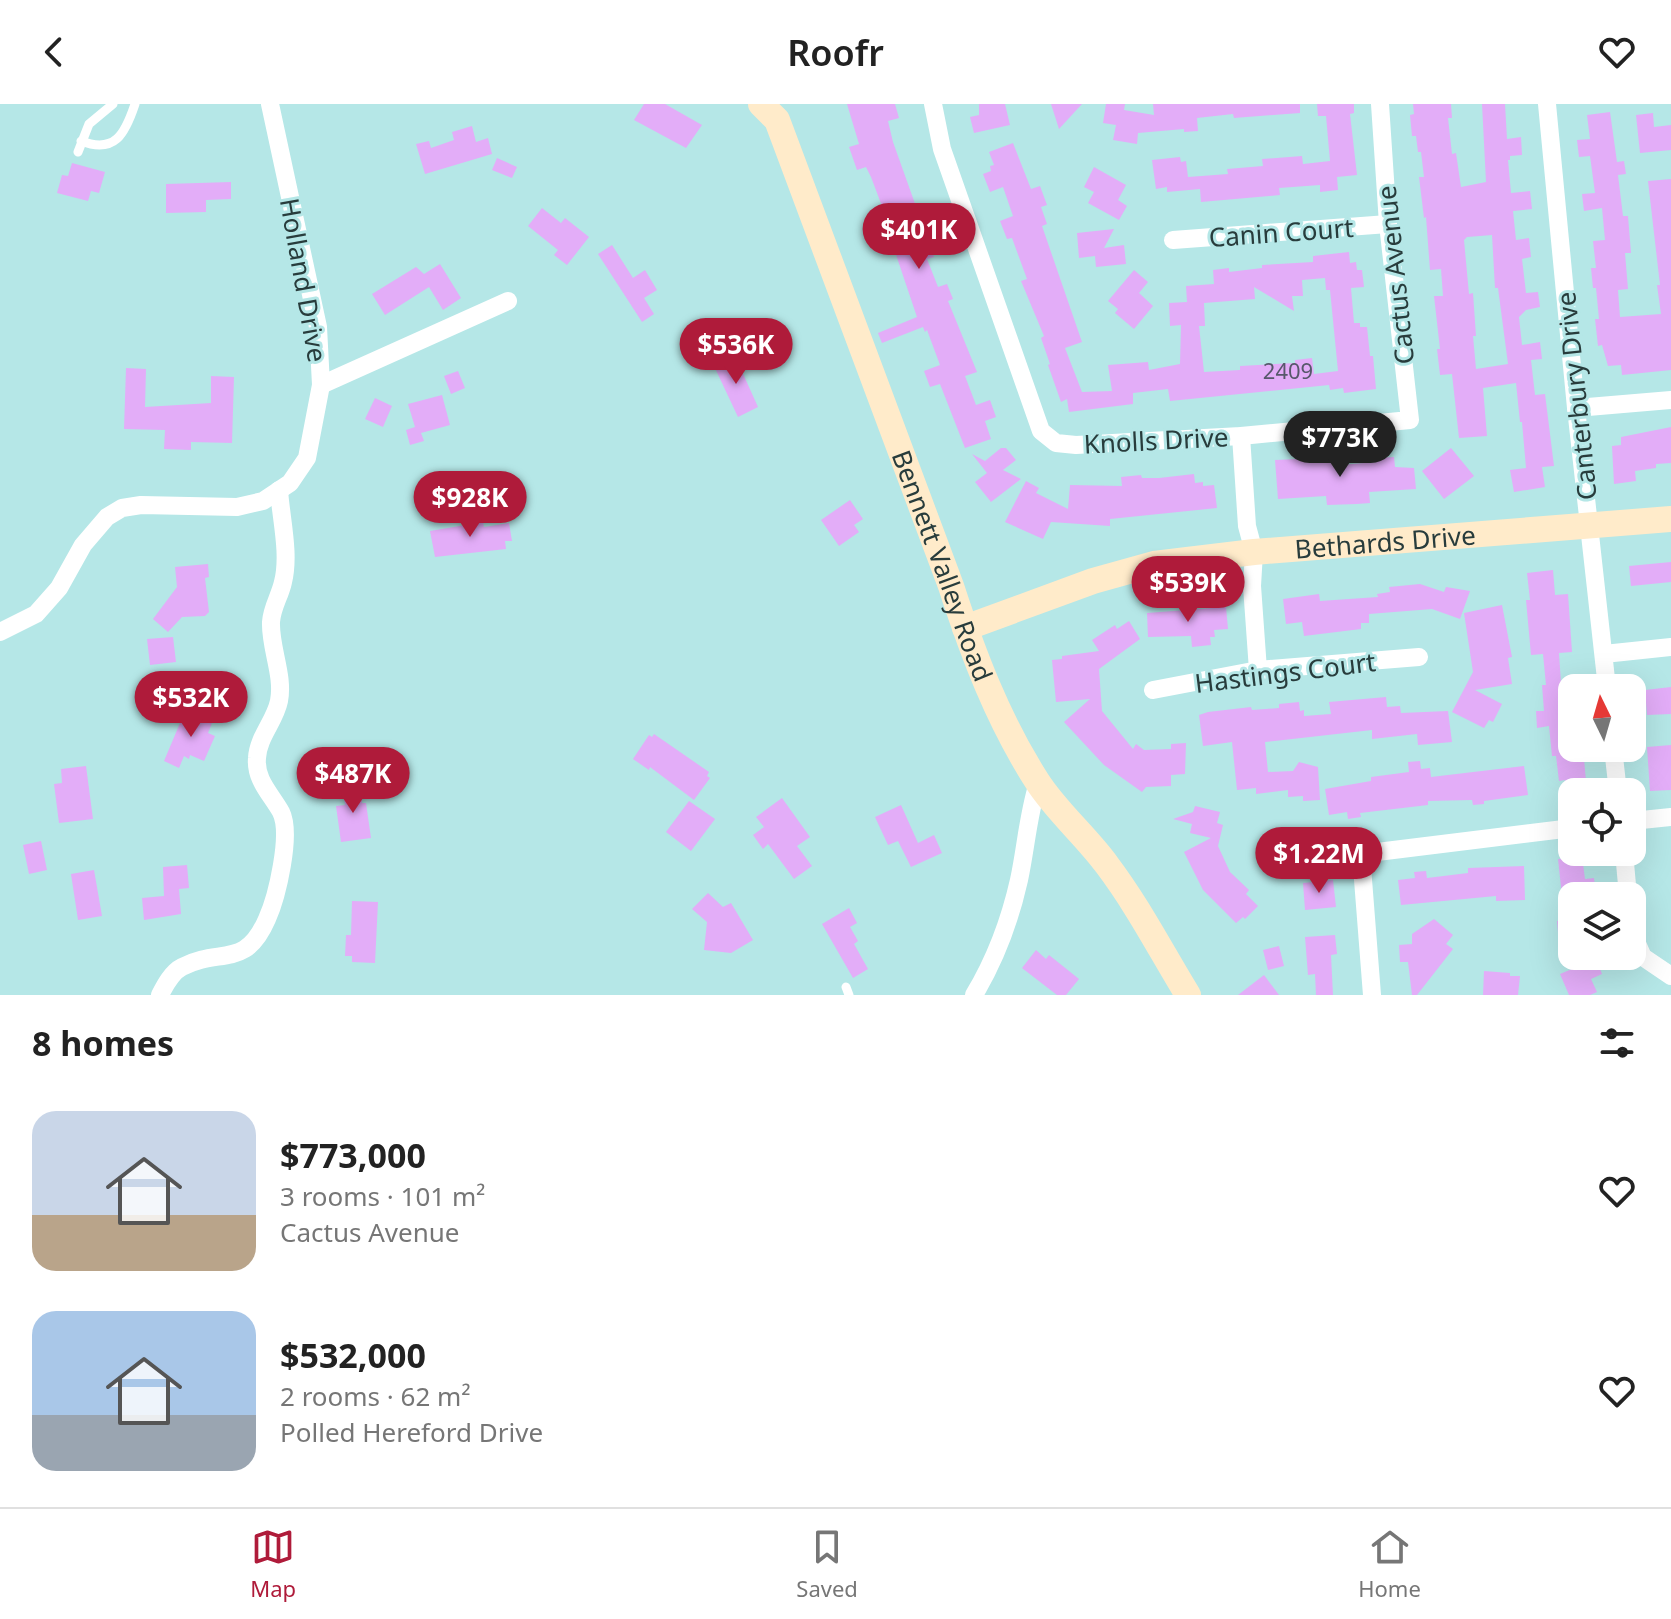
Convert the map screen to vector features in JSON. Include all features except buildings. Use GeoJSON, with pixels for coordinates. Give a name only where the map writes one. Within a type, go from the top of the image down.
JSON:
{"type":"FeatureCollection","features":[{"type":"Feature","properties":{"kind":"street","name":"Holland Drive"},"geometry":{"type":"LineString","coordinates":[[0,632],[36,614],[59,588],[83,545],[107,517],[122,508],[141,505],[237,507],[263,501],[290,483],[307,458],[321,385],[318,327],[270,104]]}},
{"type":"Feature","properties":{"kind":"street","name":"Bennett Valley Road"},"geometry":{"type":"LineString","coordinates":[[761,104],[777,120],[995,706],[1038,783],[1106,864],[1137,908],[1188,995]]}},
{"type":"Feature","properties":{"kind":"street","name":"Knolls Drive"},"geometry":{"type":"LineString","coordinates":[[933,104],[942,149],[1041,431],[1056,443],[1076,445],[1241,436],[1247,526],[1254,552],[1252,586],[1258,670]]}},
{"type":"Feature","properties":{"kind":"street","name":"Cactus Avenue"},"geometry":{"type":"LineString","coordinates":[[1241,436],[1410,420],[1388,224],[1380,104]]}},
{"type":"Feature","properties":{"kind":"street","name":"Canterbury Drive"},"geometry":{"type":"LineString","coordinates":[[1547,104],[1606,674]]}},
{"type":"Feature","properties":{"kind":"street","name":"Canin Court"},"geometry":{"type":"LineString","coordinates":[[1173,240],[1388,224]]}},
{"type":"Feature","properties":{"kind":"street"},"geometry":{"type":"LineString","coordinates":[[321,385],[508,301]]}},
{"type":"Feature","properties":{"kind":"street"},"geometry":{"type":"LineString","coordinates":[[1576,408],[1671,400]]}},
{"type":"Feature","properties":{"kind":"street"},"geometry":{"type":"LineString","coordinates":[[160,995],[167,981],[180,967],[236,955],[251,945],[268,918],[284,854],[286,831],[282,814],[257,773],[256,760],[259,744],[279,700],[271,624],[285,564],[279,490]]}},
{"type":"Feature","properties":{"kind":"street","name":"Bethards Drive"},"geometry":{"type":"LineString","coordinates":[[965,628],[1093,581],[1154,564],[1254,552],[1671,519]]}},
{"type":"Feature","properties":{"kind":"street"},"geometry":{"type":"LineString","coordinates":[[1604,654],[1671,647]]}},
{"type":"Feature","properties":{"kind":"street","name":"Hastings Court"},"geometry":{"type":"LineString","coordinates":[[1153,690],[1258,670],[1419,657]]}},
{"type":"Feature","properties":{"kind":"street"},"geometry":{"type":"LineString","coordinates":[[974,995],[1002,938],[1019,880],[1029,814],[1038,783]]}},
{"type":"Feature","properties":{"kind":"street"},"geometry":{"type":"LineString","coordinates":[[1646,820],[1671,817]]}},
{"type":"Feature","properties":{"kind":"street"},"geometry":{"type":"LineString","coordinates":[[1269,846],[1361,854],[1558,830]]}},
{"type":"Feature","properties":{"kind":"street"},"geometry":{"type":"LineString","coordinates":[[1361,854],[1372,995]]}},
{"type":"Feature","properties":{"kind":"street"},"geometry":{"type":"LineString","coordinates":[[1646,959],[1671,976]]}},
{"type":"Feature","properties":{"kind":"lane"},"geometry":{"type":"LineString","coordinates":[[78,152],[89,124],[113,104]]}},
{"type":"Feature","properties":{"kind":"lane"},"geometry":{"type":"LineString","coordinates":[[81,141],[97,147],[112,143],[124,129],[135,104]]}}]}
